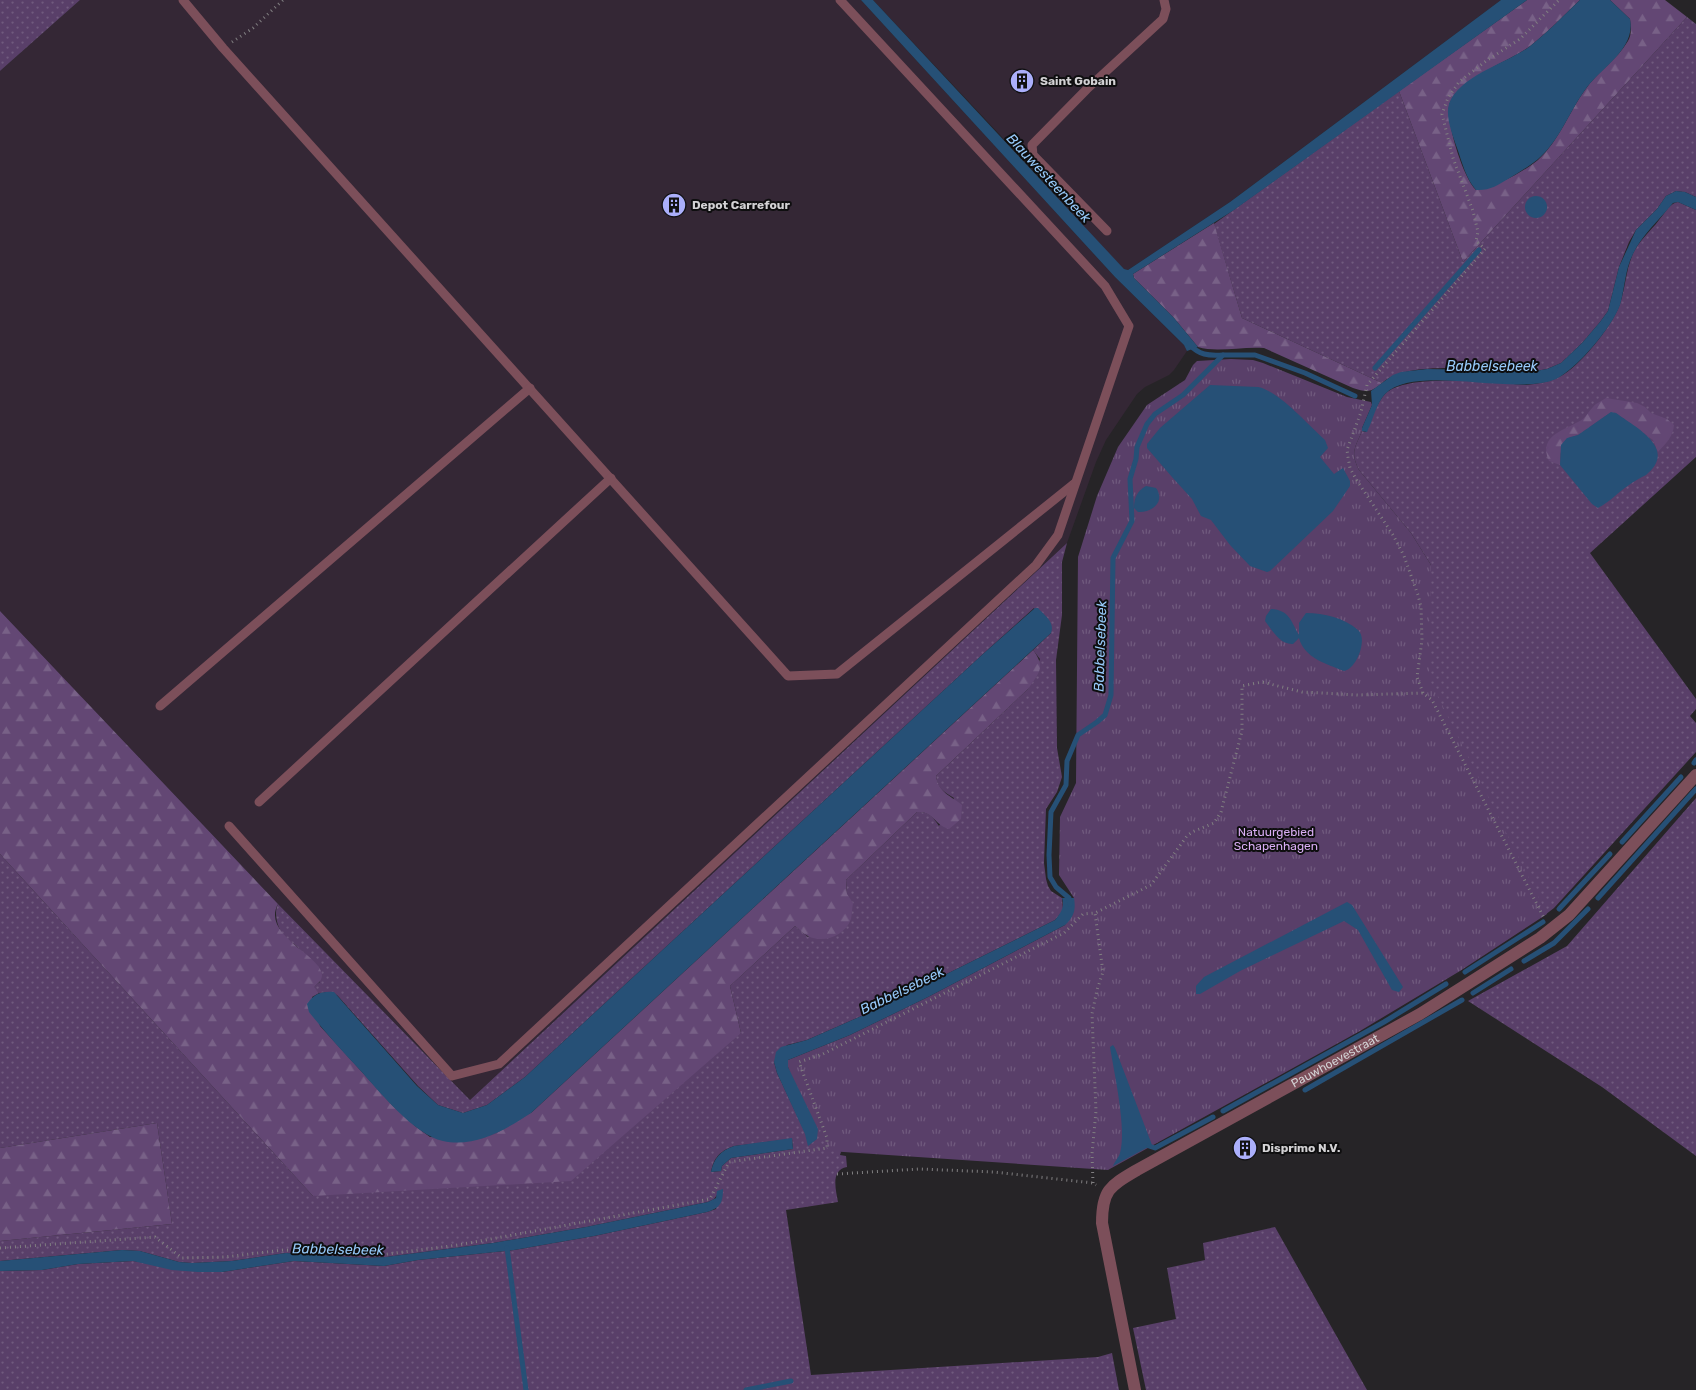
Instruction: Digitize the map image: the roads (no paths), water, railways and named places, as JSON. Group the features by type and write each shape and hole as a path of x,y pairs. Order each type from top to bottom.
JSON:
{"street":[{"name":"Pauwhoevestraat","path":"1135,1390 1102,1223 1103,1201 1107,1192 1137,1170 1420,1014 1551,930 1569,915 1696,775"}],"lane":[{"path":"183,0 223,48 788,676 837,674 1076,483"},
{"path":"229,826 452,1076 499,1064 1036,565 1058,535 1129,326 1105,286 840,0"},
{"path":"1107,231 1033,155 1032,145 1087,89 1163,19 1166,9 1164,0"},
{"path":"160,706 530,388"},
{"path":"259,802 611,478"}],"water":[{"path":"861,0 873,0 1124,269 1128,270 1230,202 1501,0 1527,0 1234,210 1133,274 1134,278 1174,318 1198,347 1187,351 1184,345 1115,277"},
{"path":"1580,0 1610,0 1630,19 1628,40 1615,58 1585,90 1558,136 1545,153 1501,183 1489,189 1476,190 1467,176 1449,120 1448,109 1454,94 1473,78 1529,47"},
{"path":"1676,191 1685,192 1696,197 1696,210 1678,202 1673,203 1646,234 1636,247 1630,260 1620,305 1616,314 1593,346 1564,374 1556,379 1538,384 1516,385 1442,380 1419,381 1400,385 1385,394 1377,407 1367,432 1362,431 1372,405 1371,391 1393,375 1401,372 1427,369 1536,371 1561,363 1582,343 1608,311 1619,267 1636,230 1657,209 1666,196"},
{"path":"1536,196 1544,199 1547,207 1544,215 1536,218 1528,215 1525,207 1528,199"},
{"path":"1210,385 1258,387 1275,395 1293,409 1325,440 1328,448 1320,457 1334,474 1343,468 1350,481 1350,486 1333,511 1267,572 1250,566 1230,545 1211,520 1201,516 1192,499 1147,448 1147,444 1160,428"},
{"path":"1611,412 1616,413 1643,432 1656,448 1658,456 1655,465 1646,475 1598,508 1592,504 1560,465 1561,445 1567,438 1578,435"},
{"path":"1146,486 1156,488 1159,493 1158,502 1156,506 1148,511 1138,512 1134,508 1135,498 1140,490"},
{"path":"1035,608 1038,608 1049,619 1052,626 1051,633 531,1113 511,1126 478,1140 467,1142 455,1143 432,1137 409,1121 387,1100 309,1012 307,1004 312,998 325,992 334,992 417,1086 438,1105 463,1113 487,1105 525,1077"},
{"path":"1271,609 1286,614 1299,635 1299,623 1306,613 1327,615 1346,622 1361,634 1360,653 1357,659 1349,669 1344,671 1324,663 1311,655 1306,651 1299,638 1293,644 1280,640 1265,621"},
{"path":"1062,898 1074,898 1075,902 1072,916 1065,925 928,997 850,1035 788,1060 788,1067 818,1129 817,1139 808,1146 805,1134 777,1073 774,1062 776,1052 781,1047 807,1040 866,1014 1055,920 1062,910"},
{"path":"1347,902 1352,905 1403,987 1399,992 1392,990 1358,930 1344,921 1240,971 1200,994 1196,994 1196,986 1204,977"},
{"path":"1113,1045 1152,1145 1113,1166 1120,1153 1122,1130 1110,1047"},
{"path":"792,1138 793,1149 731,1158 722,1166 721,1171 711,1172 718,1156 729,1148"},
{"path":"723,1189 720,1204 715,1209 707,1212 594,1236 514,1250 418,1260 384,1266 294,1261 222,1272 198,1272 172,1270 133,1261 78,1264 42,1270 0,1271 0,1261 122,1250 140,1251 179,1262 192,1263 232,1261 286,1253 365,1258 386,1257 493,1243 586,1227 708,1202 716,1198 717,1191"}],"waterway":[{"path":"1375,368 1479,250"},
{"name":"Blauwesteenbeek","path":"1189,344 1204,354 1223,355"},
{"name":"Babbelsebeek","path":"1070,904 1069,898 1056,887 1050,877 1051,812 1066,785 1067,761 1078,735 1105,715 1111,695 1113,558 1132,521 1130,479 1136,459 1137,447 1147,424 1155,414 1183,395 1223,355 1255,355 1305,373 1355,396"},
{"path":"1622,842 1681,777"},
{"path":"1598,898 1696,789"},
{"path":"1559,909 1610,854"},
{"path":"1524,961 1554,943 1588,909"},
{"path":"1465,972 1543,922"},
{"path":"1473,993 1511,969"},
{"path":"1223,1111 1384,1022 1446,984"},
{"path":"1305,1090 1462,1000"},
{"path":"1149,1146 1155,1148 1213,1117"},
{"path":"507,1248 526,1390"},
{"path":"746,1390 791,1381"}],"place":[{"name":"Saint Gobain","path":"1022,81"},
{"name":"Depot Carrefour","path":"674,205"},
{"name":"Disprimo N.V.","path":"1245,1148"}],"park label":[{"name":"Natuurgebied Schapenhagen","path":"1276,839"}]}
